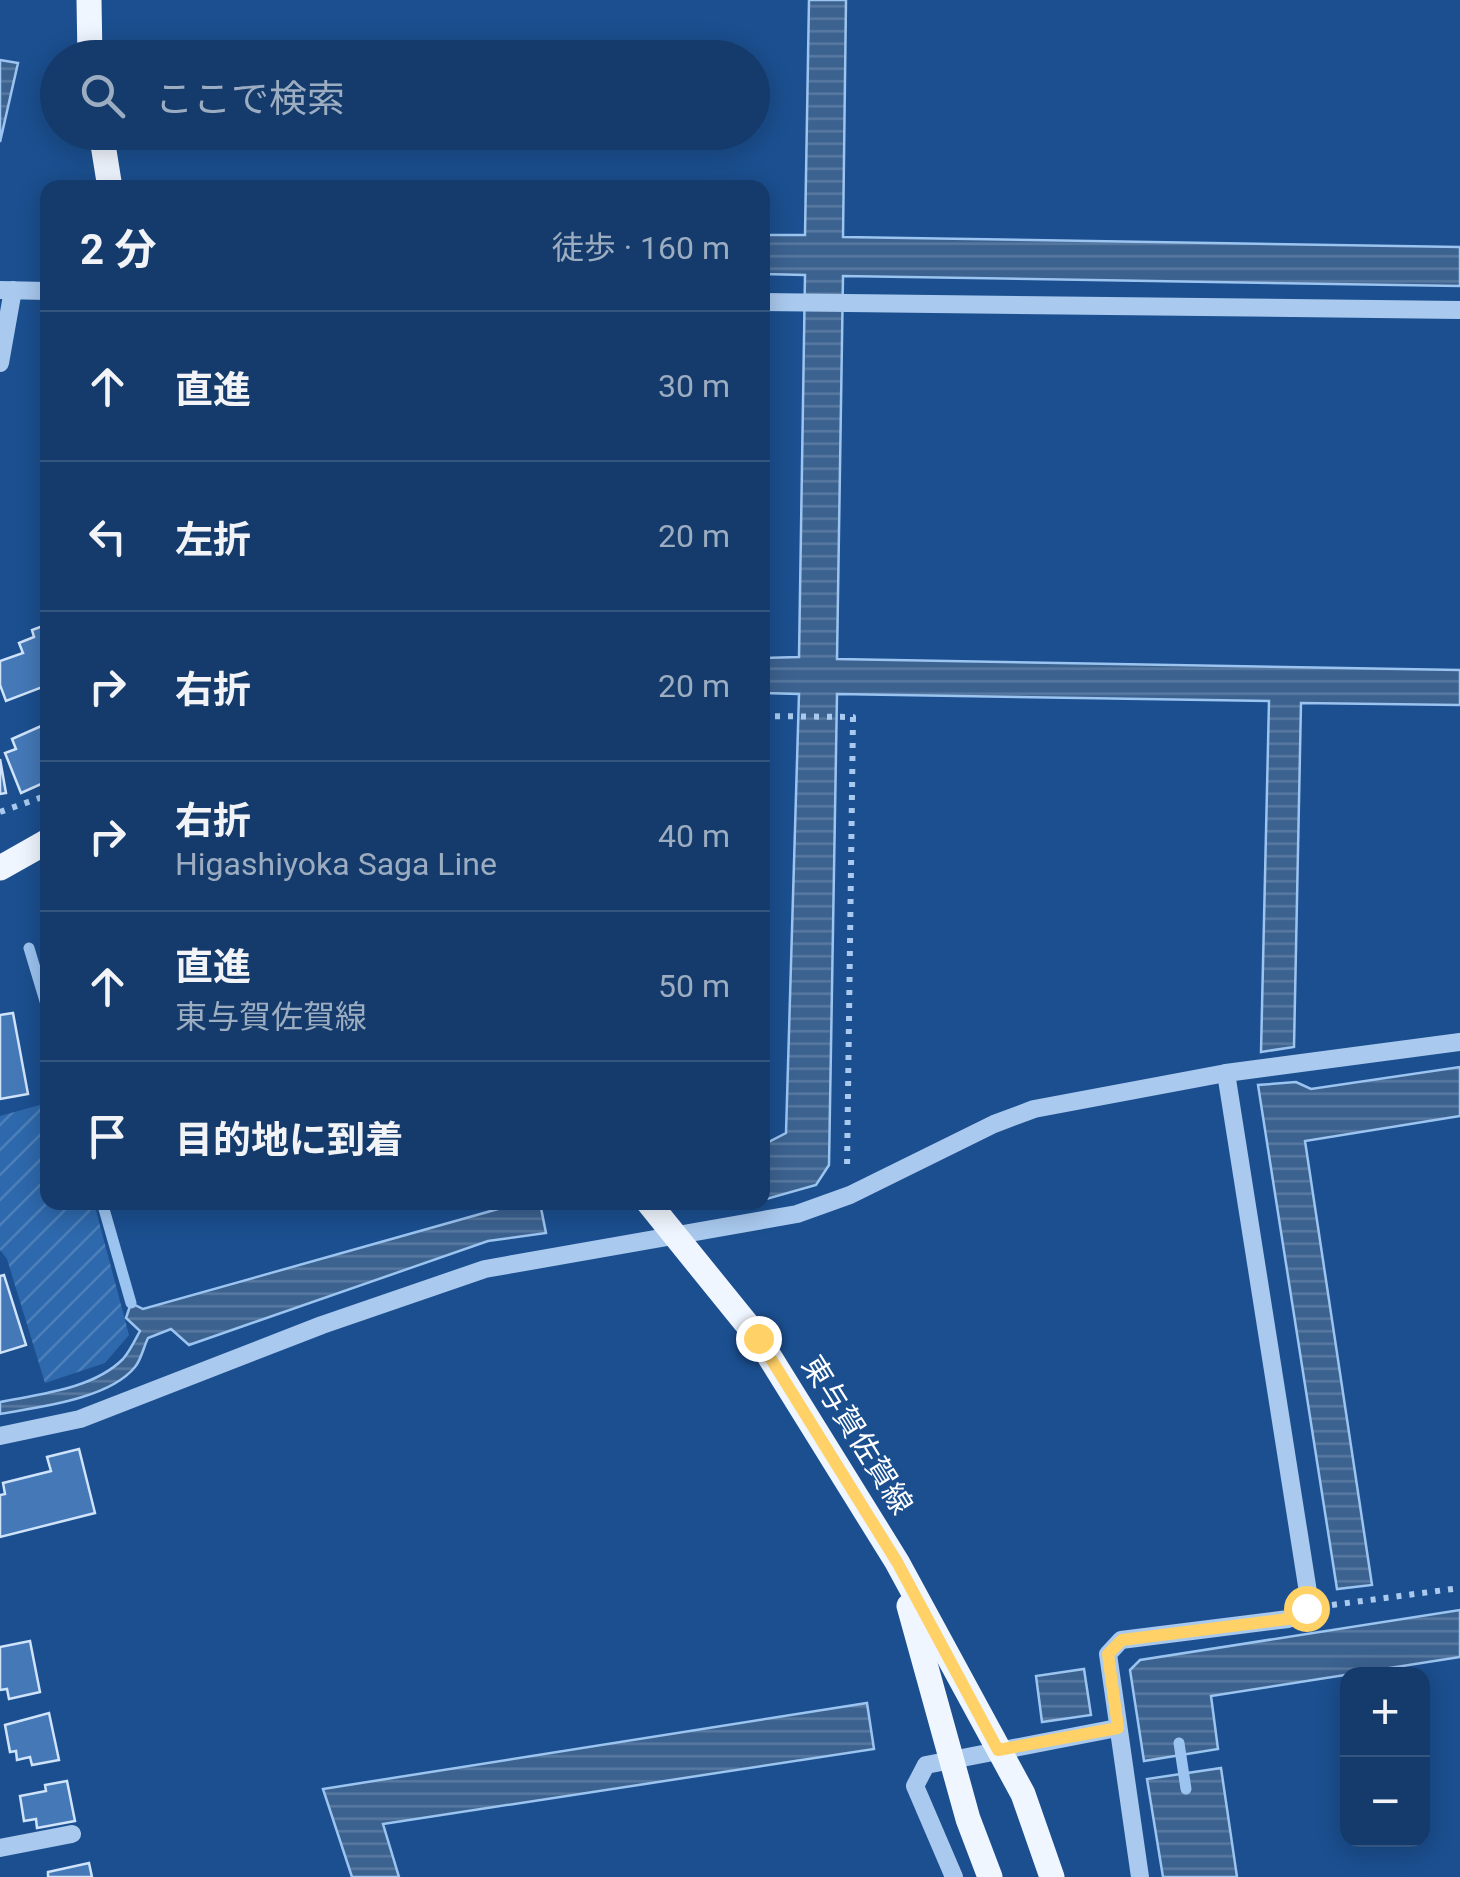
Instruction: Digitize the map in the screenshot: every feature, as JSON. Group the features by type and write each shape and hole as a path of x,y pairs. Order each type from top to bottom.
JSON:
{"main road":[{"path":"89,0 90,40"},
{"path":"104,150 109,180"},
{"path":"0,868 40,846"},
{"name":"東与賀佐賀線","path":"654,1210 758,1338 897,1562"},
{"path":"897,1562 1023,1794 1052,1877"},
{"path":"897,1562 968,1818 990,1877"}],"street":[{"path":"0,362 6,290 40,291"},
{"path":"770,302 1460,310"},
{"path":"0,1436 80,1419 322,1325 485,1269 797,1214 850,1195 994,1124 1034,1110 1226,1073 1460,1042"},
{"path":"1140,1877 1108,1654 1122,1640 1288,1619 1306,1608 1308,1592 1226,1073"},
{"path":"954,1877 915,1786 926,1765 1118,1728"},
{"path":"1,1843 72,1834"}],"path":[{"path":"770,716 854,717 846,1154 850,1195"},
{"path":"0,812 40,797"},
{"path":"1306,1608 1460,1588"}],"shaded area":[{"path":"809,0 846,0 843,237 1460,247 1460,286 843,276 837,659 1460,670 1460,705 1301,703 1294,1047 1261,1052 1269,701 837,694 829,1165 816,1185 770,1198 770,1141 786,1133 799,694 770,693 770,658 799,657 805,275 770,274 770,235 805,235"},
{"path":"0,60 18,63 0,142"},
{"path":"1460,1067 1460,1116 1305,1141 1372,1585 1337,1589 1258,1085 1296,1082 1311,1089"},
{"path":"40,1105 40,1210 96,1210 129,1335 105,1363 45,1383 7,1259 0,1250 0,1116"},
{"path":"495,1210 541,1210 546,1233 488,1241 189,1345 171,1329 148,1338 135,1367 108,1387 72,1400 0,1414 0,1402 81,1384 111,1369 123,1359 140,1331 126,1318 131,1303 143,1309"},
{"path":"1460,1610 1460,1657 1396,1667 1340,1667 1340,1676 1211,1696 1218,1749 1144,1761 1130,1670 1140,1660"},
{"path":"1084,1669 1091,1715 1042,1722 1036,1676"},
{"path":"867,1703 874,1749 383,1824 399,1877 352,1877 323,1789"},
{"path":"1221,1768 1237,1877 1163,1877 1147,1779"}],"building":[{"path":"40,627 40,688 6,701 0,685 0,661 23,653 19,643 34,637 32,630"},
{"path":"40,727 40,785 21,793 5,753 16,749 12,739"},
{"path":"0,759 6,793 0,794"},
{"path":"13,1013 28,1094 0,1099 0,1015"},
{"path":"4,1275 26,1345 0,1353 0,1276"},
{"path":"79,1449 95,1513 0,1537 3,1483 51,1471 47,1457"},
{"path":"30,1641 40,1692 9,1699 7,1689 0,1690 0,1647"},
{"path":"49,1713 59,1760 32,1765 30,1757 17,1760 16,1751 10,1752 5,1725"},
{"path":"67,1781 75,1821 37,1828 36,1819 24,1821 20,1796 46,1791 45,1785"},
{"path":"89,1863 92,1877 48,1877 48,1872"}],"waterway":[{"path":"29,948 40,984"},
{"path":"104,1210 131,1303"},
{"path":"1179,1743 1186,1789"}],"route":[{"path":"758,1338 897,1562 998,1750 1118,1728 1108,1654 1122,1640 1288,1619 1306,1608"}]}
